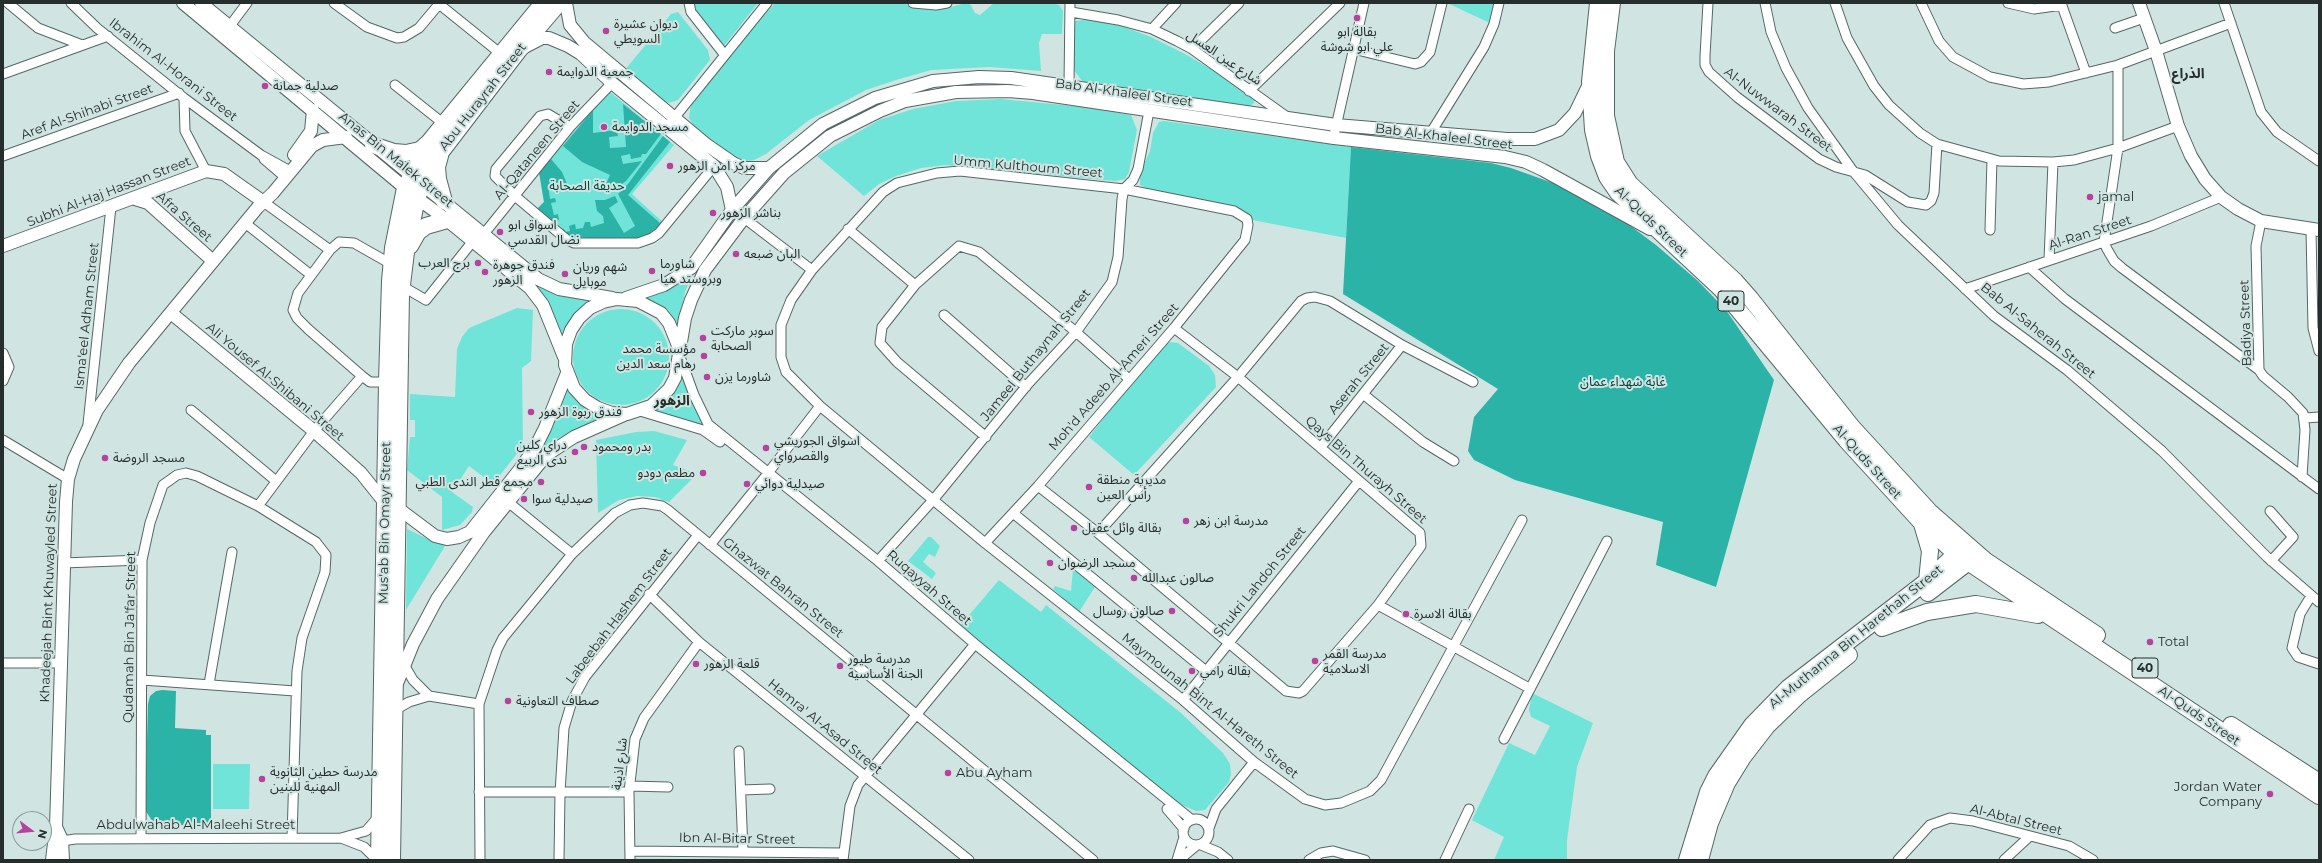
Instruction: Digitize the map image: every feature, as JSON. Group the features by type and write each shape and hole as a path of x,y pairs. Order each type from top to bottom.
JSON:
{"highway":[{"name":"Abu Hurayrah Street","path":"414,186 435,147 444,124 543,3"},
{"name":"Abu Hurayrah Street","path":"435,147 559,3"},
{"name":"Al-Quds Street","path":"1598,3 1590,82 1593,130 1598,156 1607,177 1618,193 1706,273 1737,307 1846,440 1920,521 1965,553 2049,618 2157,687 2319,796"},
{"name":"Al-Quds Street","path":"1612,3 1606,51 1606,116 1616,162 1630,184 1735,281 1852,427 1930,512 1965,553 2319,782"},
{"path":"373,145 394,152 406,153 435,147 438,179 444,201"},
{"name":"Mus'ab Bin Omayr Street","path":"378,860 402,286 414,186"},
{"name":"Mus'ab Bin Omayr Street","path":"392,860 396,710 395,687 400,657 392,506 386,473 387,382 391,264 414,186"},
{"path":"406,252 418,232 426,226 447,220"},
{"path":"1920,521 1930,551 1927,581"},
{"name":"Al-Muthanna Bin Harethah Street","path":"1687,860 1708,792 1716,776 1752,725 1788,688 1965,553"},
{"name":"Al-Muthanna Bin Harethah Street","path":"1700,860 1710,823 1728,783 1767,726 1799,695 1882,628 1965,553"},
{"path":"1882,628 1927,612 1976,604 2049,618"}],"main road":[{"name":"Anas Bin Malek Street","path":"183,3 346,137 414,186 444,201 478,238 538,297 565,358"},
{"name":"Anas Bin Malek Street","path":"201,3 373,145 447,220 478,238 549,286 560,290 621,298"},
{"path":"566,3 570,25 584,42 671,121 714,166 727,187 732,210"},
{"path":"2139,3 2156,51 2178,126 2205,179 2221,196 2238,209 2261,221 2315,230"},
{"path":"519,50 542,38 557,40 581,54 612,83 733,163 744,168 769,168"},
{"name":"Bab Al-Khaleel Street","path":"621,298 664,285 686,271 732,210 769,168 824,124 848,110 874,98 933,81 979,76 1069,85 1336,125 1507,140 1535,139 1559,130 1570,119 1590,82"},
{"name":"Bab Al-Khaleel Street","path":"679,351 689,306 698,283 744,218 784,173 830,136 880,110 905,101 956,92 1008,91 1334,138 1487,154 1526,162 1666,237"},
{"name":"Khadeejah Bint Khuwayled Street","path":"63,860 57,842 56,827 63,563 68,479 88,427 129,363 245,223 285,172 311,131 313,110"},
{"name":"Khadeejah Bint Khuwayled Street","path":"285,172 317,142 346,137"},
{"name":"Subhi Al-Haj Hassan Street","path":"3,246 135,199 206,171 224,174 261,203"},
{"name":"Afra Street","path":"135,199 148,203 213,261"},
{"path":"621,298 650,306 661,314 670,323 679,351 677,372 669,389 651,406 640,411 627,414 612,413 598,408 585,400 574,388 567,373 565,358 566,344 571,330 579,318 596,305 621,298"},
{"name":"Ali Yousef Al-Shibani Street","path":"171,313 314,431 361,473 392,506 435,536 447,539 459,537 470,532 520,469 536,446 545,428 567,373"},
{"name":"Mus'ab Bin Omayr Street","path":"400,657 436,600 508,502 539,464 560,445 627,414"},
{"path":"361,473 377,475 386,473"},
{"name":"Khadeejah Bint Khuwayled Street","path":"52,860 57,842"}],"street":[{"path":"8,3 38,28 82,45"},
{"name":"Ibrahim Al-Horani Street","path":"71,3 108,36 181,95 285,172"},
{"path":"229,27 247,3"},
{"path":"334,3 367,27 397,38 408,35 419,28 440,3 501,54"},
{"path":"689,3 691,12 724,54"},
{"path":"671,121 767,3"},
{"path":"913,3 928,5 946,3"},
{"path":"1152,30 1176,3"},
{"path":"1192,49 1238,3"},
{"path":"1249,91 1340,3"},
{"path":"1334,138 1364,3"},
{"path":"1353,49 1415,64 1421,62 1430,52 1442,3"},
{"path":"1430,134 1484,47 1494,24 1499,3"},
{"name":"Al-Nuwwarah Street","path":"1708,3 1704,56 1705,65 1709,72 1737,97 1819,159 1836,167 1872,178 1908,202 1926,205 1931,201 1934,193 1937,144"},
{"name":"Bab Al-Saherah Street","path":"1764,3 1771,32 1786,68 1808,108 1853,171 1898,225 1994,316 2061,365 2123,416 2175,463 2271,561 2319,602"},
{"path":"1835,3 1847,38 1874,86 1889,105 1924,136 1937,144 1992,159 2018,162 2053,162 2074,160 2118,148 2178,126"},
{"path":"2008,3 2034,9 2062,4 2086,73"},
{"path":"1924,4 1938,41 1946,51 1960,62 1990,78 2032,84 2049,82 2118,65 2231,23"},
{"path":"2225,4 2261,112 2278,132 2319,161"},
{"path":"1069,85 1070,8"},
{"name":"شارع عين العسل","path":"1070,8 1152,30 1192,49 1288,118"},
{"path":"2115,28 2144,18"},
{"path":"3,74 108,36"},
{"path":"2118,65 2118,148 2104,242 2110,255 2122,268 2260,370"},
{"name":"Al-Qataneen Street","path":"402,286 426,300 515,196 570,127 612,83"},
{"path":"395,85 444,124"},
{"path":"181,95 185,131 206,171"},
{"name":"Aref Al-Shihabi Street","path":"3,156 181,95"},
{"path":"1124,189 1133,180 1138,169 1149,111"},
{"path":"570,127 548,114 540,116 496,169 495,178 566,239 574,243 645,242 659,233 714,166"},
{"path":"1990,230 1992,159"},
{"path":"2049,260 2053,162"},
{"name":"Umm Kulthoum Street","path":"934,499 820,406 786,372 781,357 779,341 784,313 812,270 883,192 897,183 937,173 960,171 1124,189 1234,211 1247,219"},
{"name":"Jameel Buthaynah Street","path":"878,561 934,499 1026,387 1076,332 1115,274 1124,189"},
{"name":"Al-Ran Street","path":"1966,289 2151,226 2221,196"},
{"path":"261,203 330,250"},
{"name":"Isma'eel Adham Street","path":"88,427 111,207"},
{"path":"744,218 812,270"},
{"name":"Moh'd Adeeb Al-Ameri Street","path":"985,543 1038,486 1129,378 1174,328 1244,240 1248,232 1247,219"},
{"name":"Badiya Street","path":"2261,221 2256,246 2260,370 2263,376 2297,405 2305,418"},
{"path":"245,223 310,275"},
{"path":"848,229 915,285"},
{"path":"2315,230 2313,328 2319,351"},
{"path":"387,382 370,382 362,376 297,318 293,310 294,300 310,275 330,250 339,242 354,242 391,264"},
{"path":"986,437 897,362 880,343 882,327 915,285 959,246 971,248 978,252 1076,332 1129,378"},
{"path":"2030,267 2061,296 2188,389 2319,489"},
{"path":"1098,533 1238,377 1301,301 1307,298 1315,297 1330,301 1402,345 1473,382"},
{"path":"944,315 1026,387"},
{"name":"Qays Bin Thurayh Street","path":"1038,486 1098,533 1286,691 1298,693 1304,691 1378,605 1421,546 1420,533 1238,377 1174,328"},
{"name":"Aserah Street","path":"1321,447 1402,345"},
{"name":"Ruqayyah Street","path":"679,351 694,395 708,424 766,475 1128,774 1175,815 1184,833"},
{"path":"3,353 9,367 3,381"},
{"path":"258,506 314,431 362,376"},
{"path":"1363,394 1428,445 1454,461"},
{"path":"710,545 820,406"},
{"path":"190,410 276,481"},
{"name":"Ruqayyah Street","path":"640,411 703,430 766,475 878,561 973,646 1196,819 1209,832"},
{"path":"2302,477 2305,418 2319,417"},
{"path":"3,440 68,479"},
{"name":"Qudamah Bin Ja'far Street","path":"141,838 142,560 150,523 163,485 176,474 186,473 197,476 258,506 316,542 326,555 325,572 302,638 295,692 292,838"},
{"name":"Shukri Lahdoh Street","path":"1182,700 1228,641 1359,481"},
{"name":"Maymounah Bint Al-Hareth Street","path":"934,499 985,543 1182,700 1254,762 1297,794 1316,803 1334,805 1370,791 1386,774 1455,648 1522,520"},
{"path":"508,502 572,554"},
{"name":"Ghazwat Bahran Street","path":"480,860 479,704 489,671 503,638 572,554 615,513 636,504 662,506 918,714 1093,860"},
{"path":"2270,511 2293,537 2271,561"},
{"path":"1013,513 1206,671"},
{"name":"Labeebah Hashem Street","path":"559,860 560,793 564,728 572,701 586,677 649,594 698,535"},
{"path":"1504,739 1529,688 1608,542"},
{"path":"209,684 232,552"},
{"path":"63,563 142,560"},
{"name":"Hamra' Al-Asad Street","path":"649,594 699,642 864,777 969,860"},
{"path":"2311,596 2300,614 2292,648 2298,657 2319,664"},
{"path":"1378,605 1529,688"},
{"name":"شارع اذينة","path":"630,855 630,789 633,747 638,730 644,718 699,642"},
{"path":"843,856 852,796 864,777 918,714 973,646"},
{"path":"400,657 413,680 428,696"},
{"path":"3,663 60,663"},
{"path":"142,680 209,684 295,692"},
{"path":"396,710 409,702 428,696 479,704"},
{"path":"739,751 743,851"},
{"path":"1178,860 1199,845 1209,832 1216,809 1254,762"},
{"path":"479,792 560,793 668,787"},
{"path":"740,790 770,789"},
{"path":"1178,860 1184,833 1196,819 1216,809"},
{"path":"1444,860 1469,809"},
{"name":"Abdulwahab Al-Maleehi Street","path":"57,842 141,838 341,838 366,831 380,815"},
{"name":"Al-Abtal Street","path":"1898,860 1930,825 1950,818 1973,821 2069,846 2093,860"},
{"path":"1209,832 1218,852"},
{"path":"1184,833 1189,843 1218,852 1228,860"},
{"path":"2004,860 2030,836"},
{"name":"Abdulwahab Al-Maleehi Street","path":"341,838 364,847 378,860"},
{"name":"Ibn Al-Bitar Street","path":"630,855 743,851 843,856"},
{"path":"1309,860 1321,852 1333,851 1365,860"}],"green space":[{"path":"692,3 758,3 724,46 701,18"},
{"path":"775,3 902,3 921,9 947,8 966,3 971,5 975,13 980,15 994,3 1052,3 1059,5 1063,11 1062,34 1042,34 1039,43 1041,71 990,67 931,70 896,80 866,90 809,120 766,154 754,160 740,162 721,150 695,128 689,118 691,104 730,54"},
{"path":"1447,3 1494,3 1490,23"},
{"path":"678,12 708,50 710,60 678,100 669,103 661,100 624,71 671,14"},
{"path":"1091,19 1119,25 1151,37 1187,55 1257,96 1253,104 1248,107 1083,82 1070,65 1075,21"},
{"name":"حديقة الصحابة","path":"609,91 674,145 632,194 666,225 638,245 570,239 536,210 544,202 539,172"},
{"path":"1001,99 1085,107 1131,115 1137,130 1129,172 1125,179 1115,181 946,165 921,168 896,176 879,184 864,196 817,156 879,120 913,109 956,101"},
{"path":"623,104 661,134 646,154 642,154 641,157 631,159 630,154 621,156 623,164 642,161 626,181 610,193 604,188 610,175 582,162 563,146 593,110 593,133 617,130 618,136 609,137 610,148 626,147"},
{"path":"1164,121 1351,147 1346,238 1247,219 1162,196 1140,185 1140,173 1150,151 1153,133 1159,122"},
{"path":"663,136 670,142 628,195 661,224 644,238 630,240 568,237 536,210 544,202 539,172 551,159 562,172 567,184 562,185 561,182 548,185 550,199 555,198 556,202 551,203 554,215 558,214 559,220 554,222 554,224 558,224 558,227 560,227 561,230 564,229 565,232 570,231 569,226 575,224 576,229 583,228 585,222 590,222 591,227 604,223 603,216 597,211 595,200 605,200 615,196 618,202 609,208 624,233 635,226 618,194 628,184"},
{"name":"غابة شهداء عمان","path":"1351,147 1491,163 1511,168 1556,184 1624,221 1656,245 1698,281 1726,310 1774,380 1716,587 1656,565 1663,522 1515,480 1474,460 1468,451 1474,417 1498,389 1343,294"},
{"path":"694,271 685,292 678,330 639,297"},
{"path":"526,279 549,290 597,299 562,344"},
{"path":"517,308 533,310 531,361 522,368 523,446 493,484 469,466 452,492 473,507 472,512 460,525 442,530 442,497 407,470 410,437 415,437 415,420 410,420 410,394 455,397 457,349 462,337 469,328"},
{"path":"621,309 639,313 648,317 655,323 661,330 665,339 669,357 665,375 661,384 655,391 648,397 639,401 621,405 603,401 594,397 587,391 581,384 577,375 573,357 577,339 581,330 587,323 594,317 603,313"},
{"path":"1170,342 1178,343 1209,366 1215,375 1216,387 1134,475 1089,437 1142,369 1164,345"},
{"path":"685,377 703,425 652,411 665,402"},
{"path":"564,383 613,416 557,439 533,460"},
{"path":"654,431 687,440 673,465 697,474 669,502 655,497 637,496 619,500 598,513 596,440 636,432"},
{"path":"407,529 430,540 443,543 445,546 406,610"},
{"path":"928,537 931,537 940,546 935,557 929,554 923,562 936,573 932,579 908,561"},
{"path":"1073,569 1095,587 1079,612 1053,589 1055,586 1071,591"},
{"path":"999,580 1041,612 1046,605 1181,713 1223,753 1230,764 1231,774 1229,782 1205,810 1196,811 1170,800 959,627"},
{"path":"156,691 176,691 175,728 206,730 206,735 211,735 211,825 159,825 153,822 145,810 148,704 150,696"},
{"path":"1532,693 1593,723 1577,767 1567,840 1567,860 1494,860 1504,837 1472,820 1509,743 1535,755 1550,726 1531,717 1529,710"},
{"path":"213,764 250,764 249,809 213,809"}],"place":[{"name":"بقالة ابو علي ابو شوشة","path":"1357,18"},
{"name":"ديوان عشيرة السويطي","path":"606,31"},
{"name":"جمعية الدوايمة","path":"549,72"},
{"name":"صدلية جمانة","path":"265,86"},
{"name":"مسجد الدوايمة","path":"604,127"},
{"name":"مركز امن الزهور","path":"670,166"},
{"name":"jamal","path":"2090,197"},
{"name":"بناشر الزهور","path":"713,213"},
{"name":"اسواق ابو نضال القدسي","path":"500,232"},
{"name":"البان ضبعه","path":"736,254"},
{"name":"برج العرب","path":"478,263"},
{"name":"شاورما وبروستد هيا","path":"652,271"},
{"name":"فندق جوهرة الزهور","path":"485,272"},
{"name":"شهم وريان موبايل","path":"565,274"},
{"name":"سوبر ماركت الصحابة","path":"703,338"},
{"name":"مؤسسة محمد رهام سعد الدين","path":"704,356"},
{"name":"شاورما يزن","path":"707,377"},
{"name":"فندق ربوة الزهور","path":"531,412"},
{"name":"بدر ومحمود","path":"584,447"},
{"name":"اسواق الجوريشي والقصرواي","path":"766,448"},
{"name":"دراي كلين ندى الربيع","path":"575,452"},
{"name":"مسجد الروضة","path":"105,458"},
{"name":"مطعم دودو","path":"703,473"},
{"name":"مجمع قطر الندى الطبي","path":"541,482"},
{"name":"صيدلية دوائي","path":"747,484"},
{"name":"مديرية منطقة رأس العين","path":"1089,487"},
{"name":"صيدلية سوا","path":"524,499"},
{"name":"مدرسة ابن زهر","path":"1186,521"},
{"name":"بقالة وائل عقيل","path":"1074,528"},
{"name":"مسجد الرضوان","path":"1050,563"},
{"name":"صالون عبدالله","path":"1134,578"},
{"name":"صالون روسال","path":"1172,611"},
{"name":"بقالة الاسرة","path":"1406,614"},
{"name":"Total","path":"2150,642"},
{"name":"مدرسة القمر الاسلامية","path":"1315,661"},
{"name":"قلعة الزهور","path":"696,664"},
{"name":"مدرسة طيور الجنة الأساسية","path":"840,666"},
{"name":"بقالة رامي","path":"1192,671"},
{"name":"صطاف التعاونية","path":"508,701"},
{"name":"Abu Ayham","path":"948,773"},
{"name":"مدرسة حطين الثانوية المهنية للبنين","path":"262,779"},
{"name":"Jordan Water Company","path":"2270,794"}],"district":[{"name":"الذراع","path":"2188,74"},
{"name":"الزهور","path":"672,401"}]}
